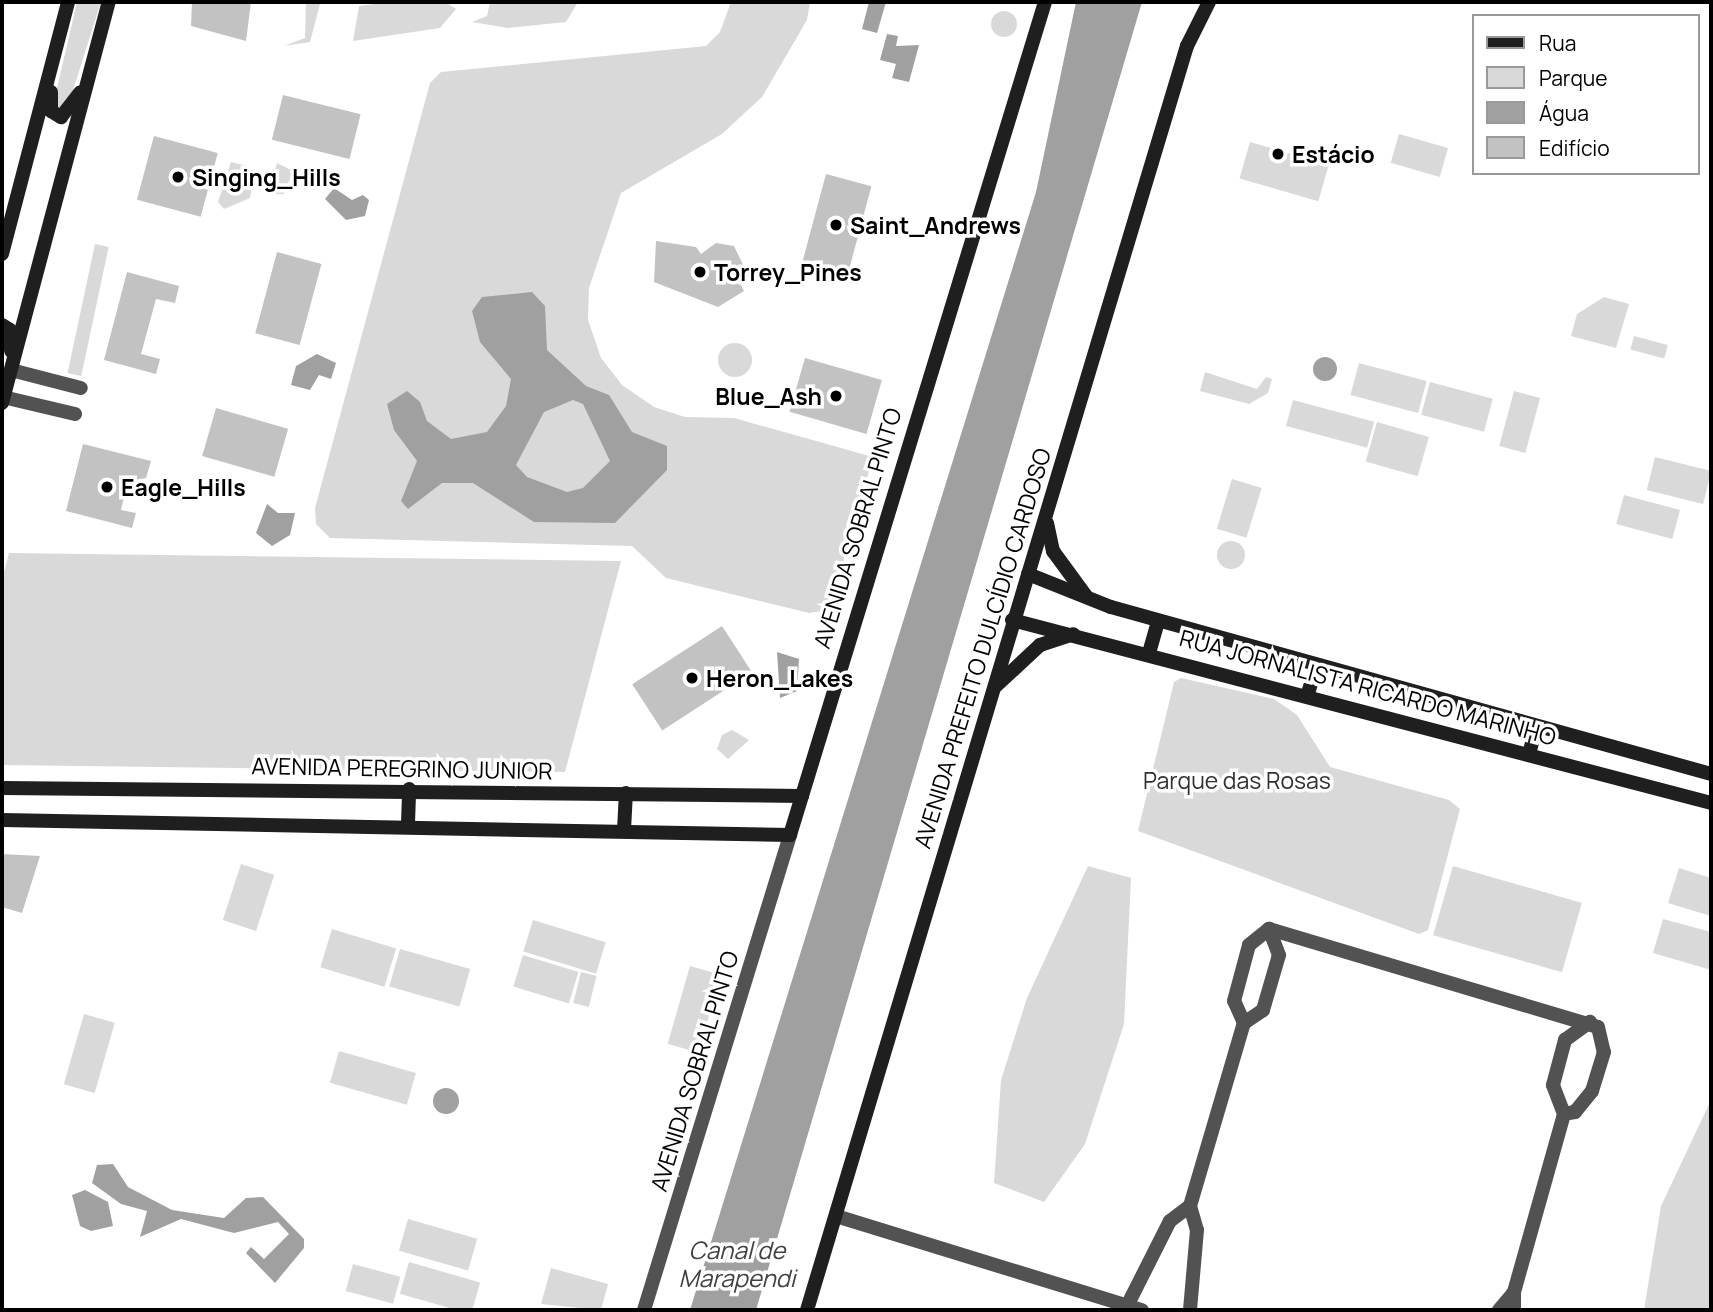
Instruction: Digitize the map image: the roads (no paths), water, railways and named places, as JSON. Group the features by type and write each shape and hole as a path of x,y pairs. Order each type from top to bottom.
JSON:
{"street":[{"path":"2,254 68,2"},
{"path":"75,414 2,400 109,2"},
{"name":"AVENIDA SOBRAL PINTO","path":"644,1310 1045,2"},
{"name":"AVENIDA PREFEITO DULCÍDIO CARDOSO","path":"807,1310 990,692 1187,46 1209,2"},
{"path":"62,25 49,104 56,116 72,111 96,57"},
{"path":"2,325 12,335 11,369"},
{"path":"11,369 81,388"},
{"path":"1046,515 1053,551 1089,599"},
{"name":"RUA JORNALISTA RICARDO MARINHO","path":"1028,574 1089,599 1158,621 1711,774"},
{"name":"RUA JORNALISTA RICARDO MARINHO","path":"1012,620 1077,632 1711,803"},
{"path":"1149,653 1158,621"},
{"path":"990,692 1040,645 1077,632"},
{"path":"1308,693 1317,666"},
{"path":"1529,754 1535,727"},
{"name":"AVENIDA PEREGRINO JUNIOR","path":"2,788 409,789 802,796"},
{"path":"408,824 409,789"},
{"path":"624,830 626,793"},
{"path":"2,820 408,824 790,835"},
{"path":"1126,1306 1170,1221 1189,1206 1244,1023 1263,1010 1279,955 1269,929"},
{"path":"1269,929 1598,1027 1604,1052 1592,1091 1575,1112 1564,1114"},
{"path":"1244,1023 1234,1001 1249,945 1269,929"},
{"path":"1514,1310 1514,1292 1564,1114 1553,1085 1565,1040 1590,1023"},
{"path":"1189,1206 1197,1230 1190,1310"},
{"path":"836,1216 1142,1310"},
{"path":"1499,1310 1514,1292"}],"water":[{"path":"869,2 886,2 877,33 862,29"},
{"name":"Canal de Marapendi","path":"1076,2 1142,2 756,1310 690,1310 1036,192"},
{"path":"887,34 898,36 896,46 919,45 909,82 892,78 896,64 880,60"},
{"path":"334,188 352,200 363,195 369,200 365,216 346,220 325,199"},
{"path":"532,292 545,306 547,350 586,386 609,395 632,432 667,446 667,470 615,523 534,522 473,483 442,483 408,509 401,501 417,461 394,430 387,404 407,391 420,402 427,421 451,439 487,432 506,406 511,379 480,342 472,311 482,297","holes":["573,400 583,404 610,461 583,488 567,492 527,477 516,465 544,412"]},
{"path":"317,354 336,363 331,379 319,375 310,390 291,385 296,366"},
{"path":"1325,357 1334,360 1337,369 1334,378 1325,381 1316,378 1313,369 1316,360"},
{"path":"267,504 278,513 295,513 290,535 272,546 256,533"},
{"path":"777,652 799,659 797,691 780,698"},
{"path":"446,1088 455,1092 459,1101 455,1110 446,1114 437,1110 433,1101 437,1092"},
{"path":"113,1164 128,1187 172,1210 224,1218 246,1198 263,1197 304,1239 304,1248 275,1283 246,1253 251,1247 264,1259 289,1234 278,1222 234,1233 181,1219 140,1237 147,1211 121,1204 92,1183 97,1165"},
{"path":"85,1190 108,1202 113,1226 91,1231 80,1226 72,1195"}],"place":[{"name":"Estácio","path":"1278,154"},
{"name":"Singing_Hills","path":"178,177"},
{"name":"Saint_Andrews","path":"836,225"},
{"name":"Torrey_Pines","path":"700,272"},
{"name":"Blue_Ash","path":"836,396"},
{"name":"Eagle_Hills","path":"107,487"},
{"name":"Heron_Lakes","path":"692,678"}],"park label":[{"name":"Parque das Rosas","path":"1237,780"}]}
